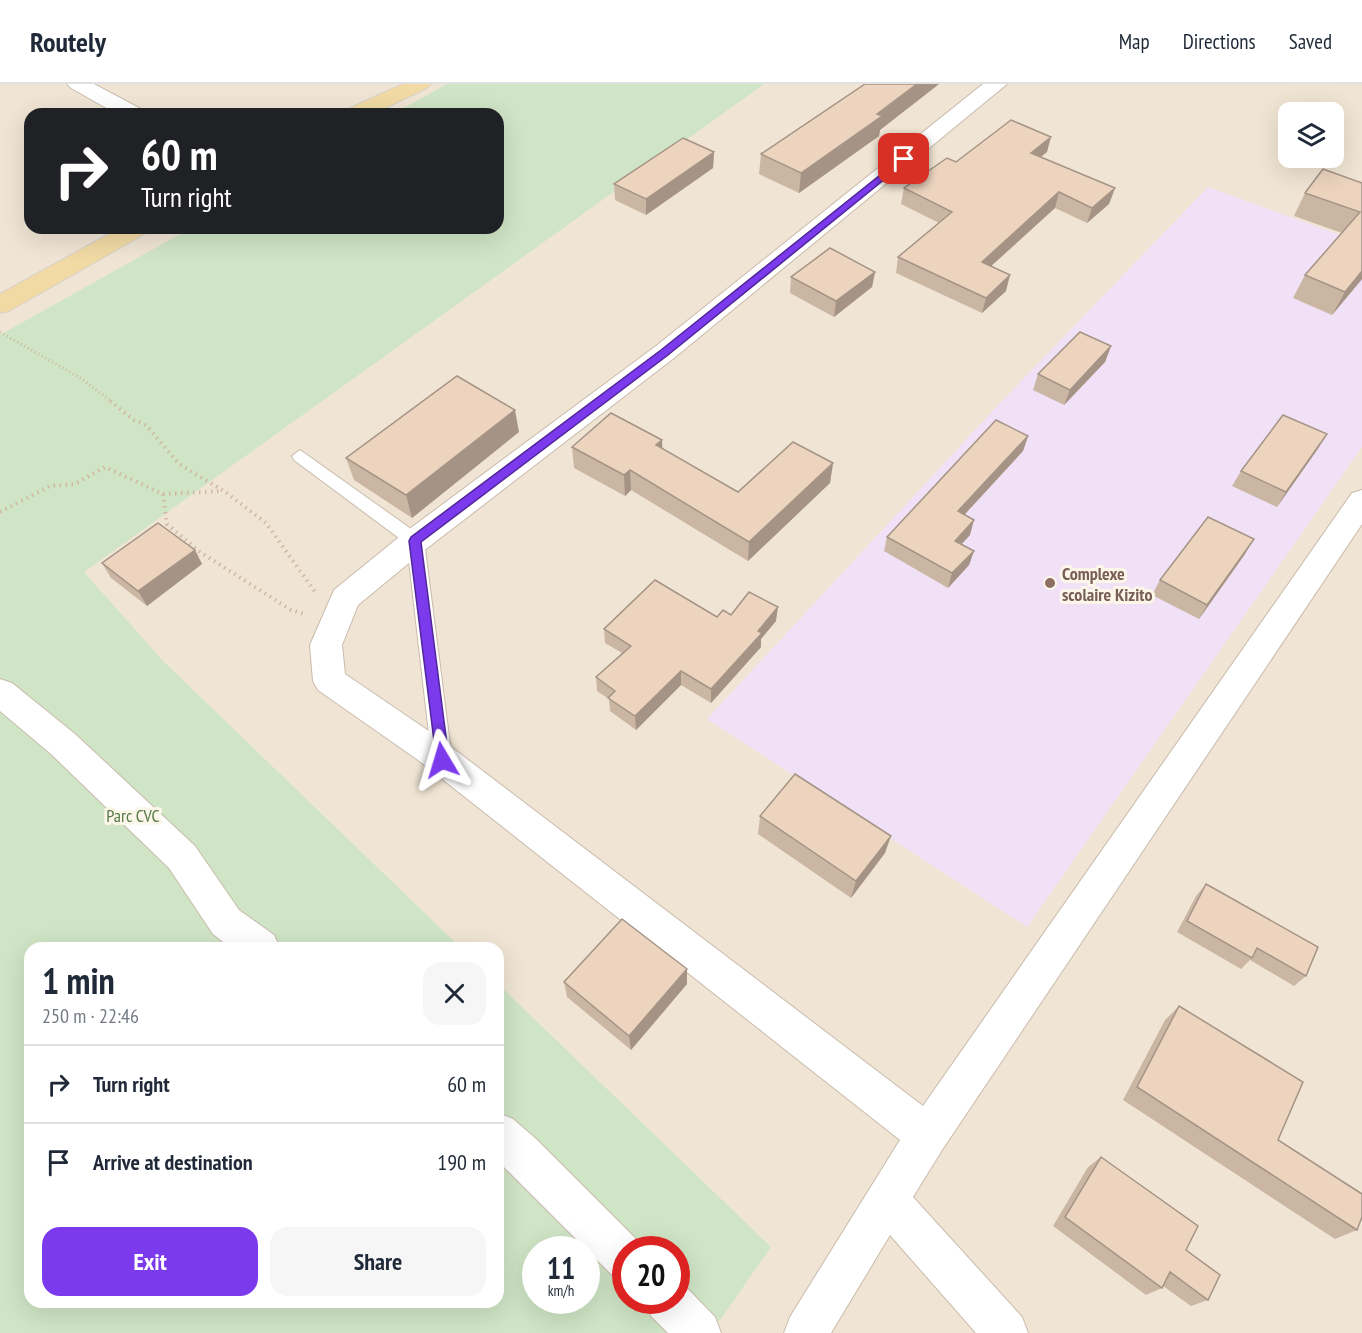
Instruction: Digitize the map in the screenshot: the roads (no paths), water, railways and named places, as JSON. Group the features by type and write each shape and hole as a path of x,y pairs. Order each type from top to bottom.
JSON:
{"main road":[{"path":"369,108 420,84"},
{"path":"0,305 127,234"}],"street":[{"path":"78,84 122,108"},
{"path":"927,1135 442,760 329,681 326,645 345,598 415,541 665,352 996,84"},
{"path":"806,1333 927,1135 1362,501"},
{"path":"0,692 63,744 182,857 226,922 253,942"},
{"path":"504,1139 612,1245"},
{"path":"887,1200 1006,1333"},
{"path":"681,1314 699,1333"}],"lane":[{"path":"300,456 415,541 442,760"}],"place":[{"name":"Complexe scolaire Kizito","path":"1050,583"}],"park label":[{"name":"Parc CVC","path":"133,815"}]}
